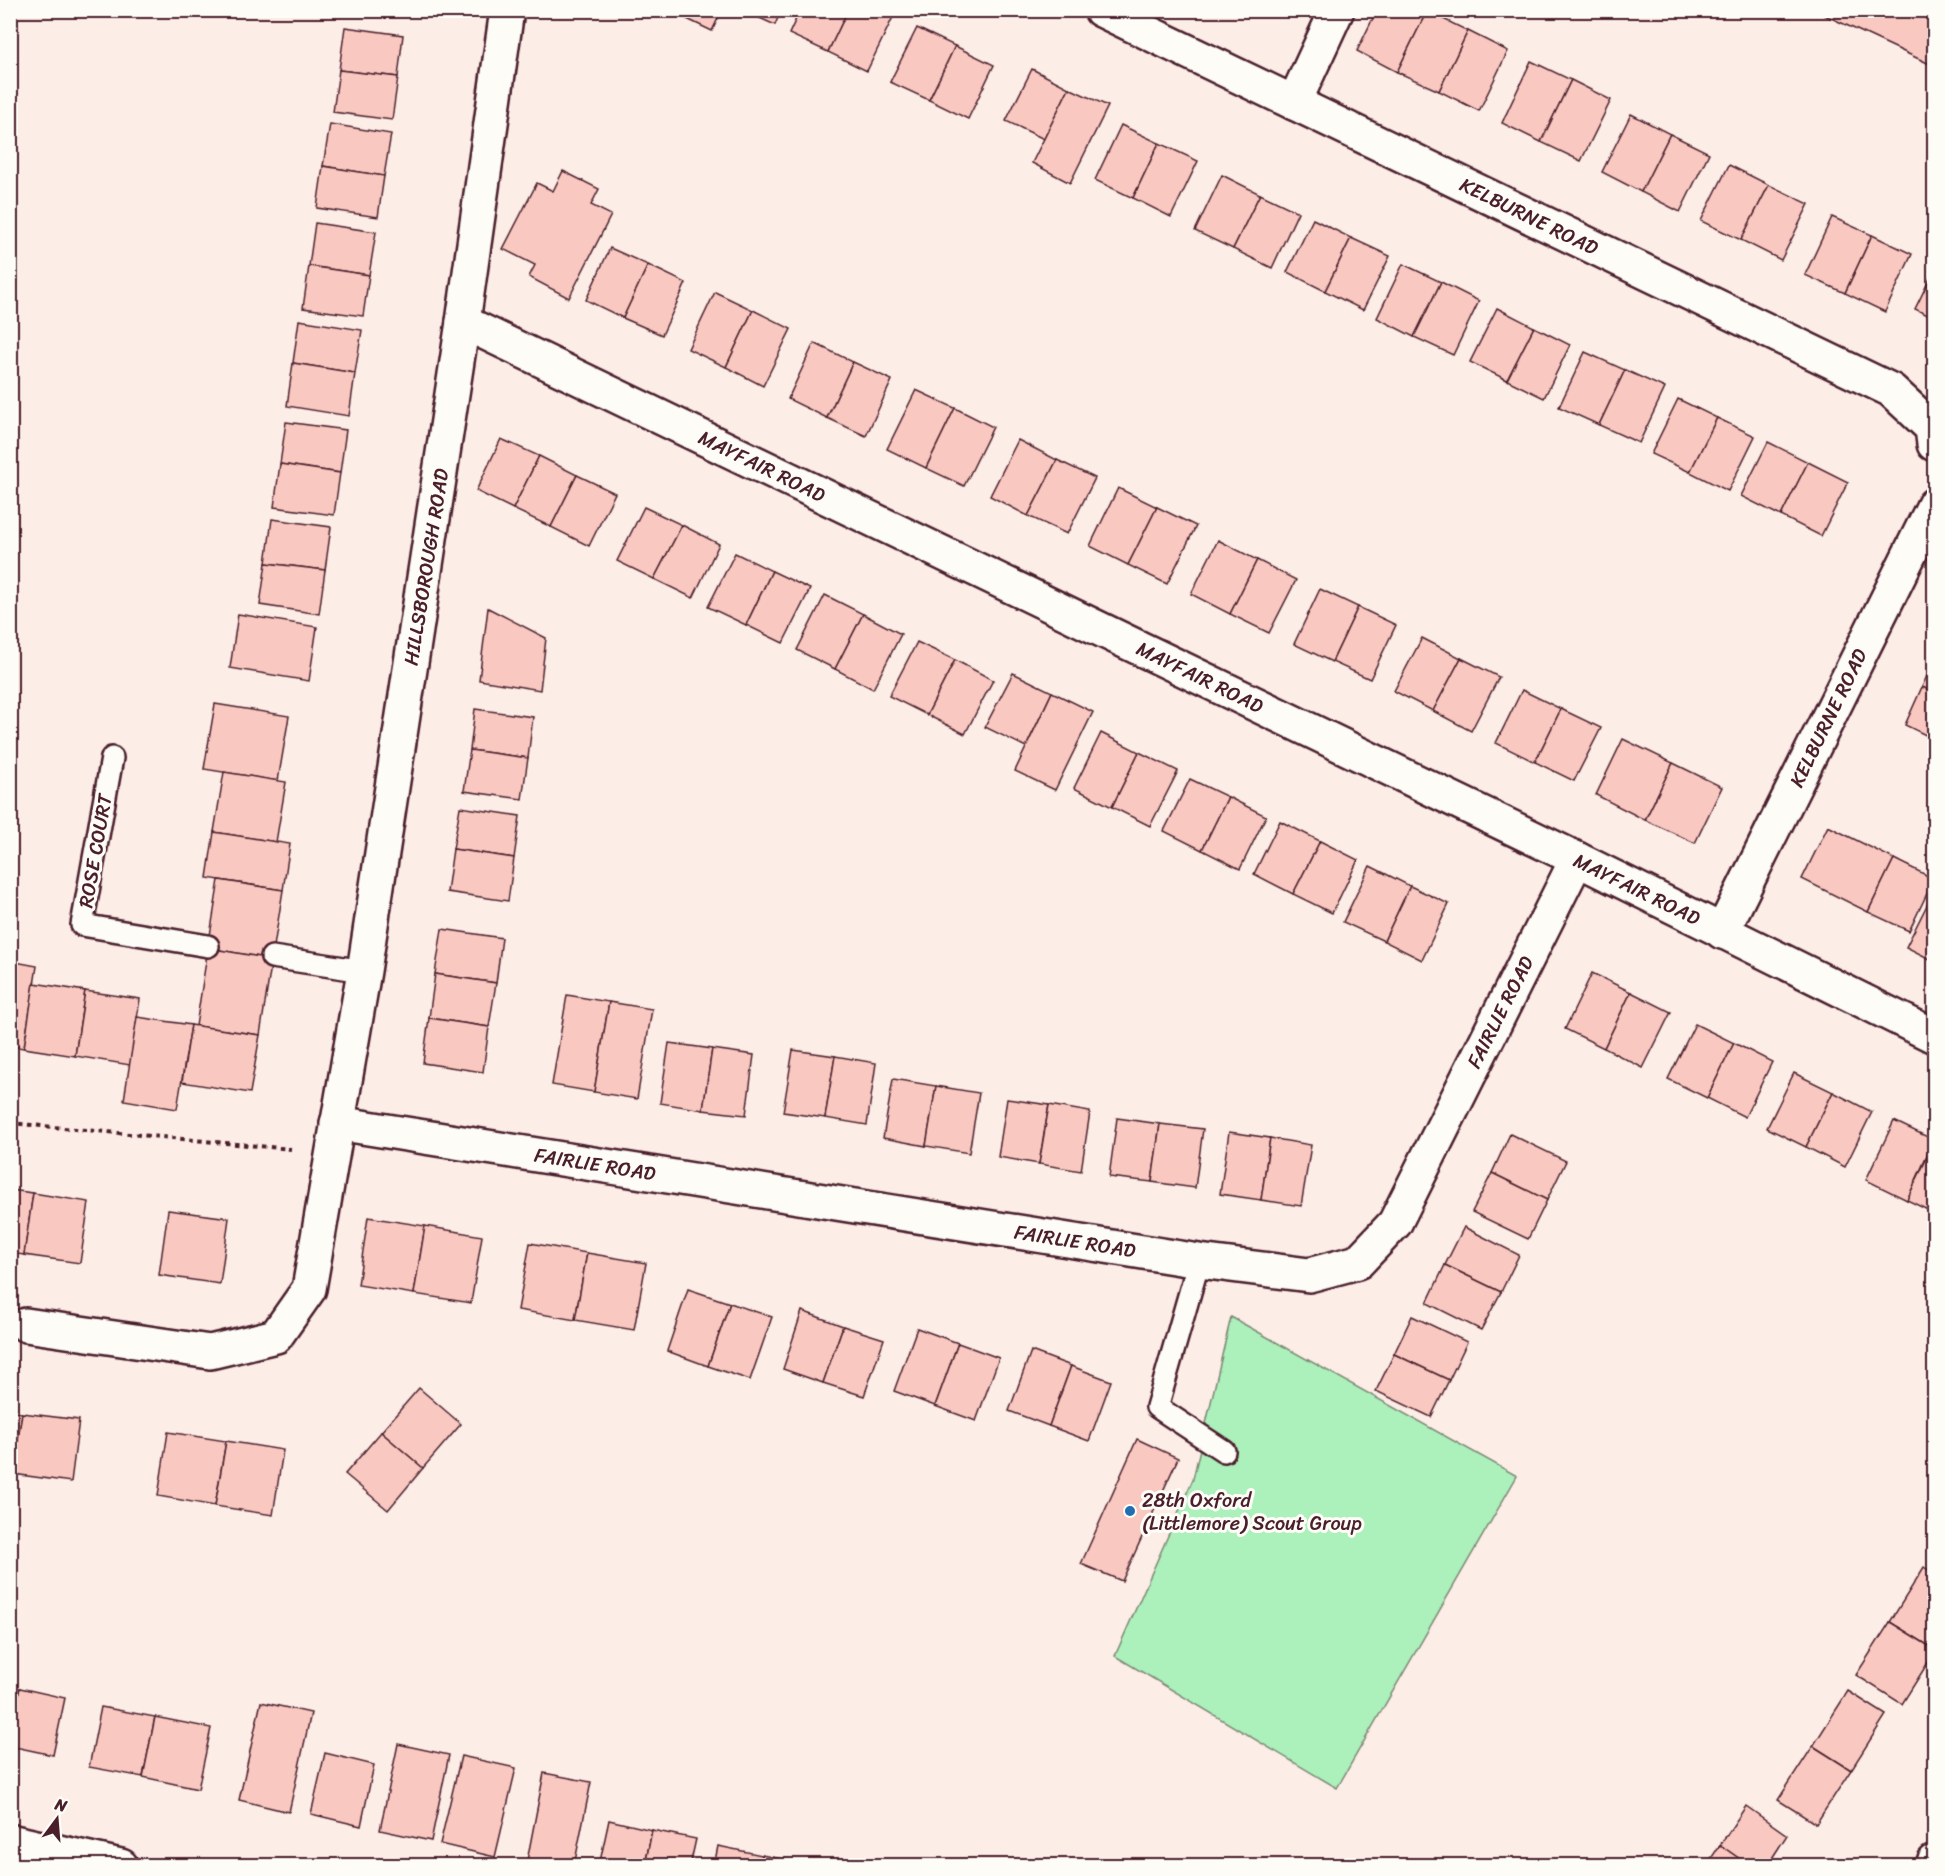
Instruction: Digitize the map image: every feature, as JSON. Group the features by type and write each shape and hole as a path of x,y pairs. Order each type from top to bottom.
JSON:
{"street":[{"name":"HILLSBOROUGH ROAD","path":"26,1325 210,1352 276,1336 309,1289 364,971 463,322 507,10"},
{"name":"KELBURNE ROAD","path":"1101,10 1892,390 1932,428 1935,444"},
{"path":"1293,103 1337,10"},
{"name":"MAYFAIR ROAD","path":"463,322 1577,859 1935,1036"},
{"name":"KELBURNE ROAD","path":"1722,932 1935,505"},
{"name":"FAIRLIE ROAD","path":"335,1138 1309,1275 1358,1262 1395,1222 1577,859"},
{"path":"10,1841 121,1866"}],"lane":[{"name":"ROSE COURT","path":"112,758 82,926 208,946"},
{"path":"272,957 364,971"},
{"path":"1198,1261 1157,1407 1224,1451"}],"path":[{"path":"10,1123 335,1138"}],"green space":[{"path":"1231,1317 1517,1476 1337,1788 1115,1656 1193,1479"}],"building":[{"path":"688,10 722,10 712,31 685,18"},
{"path":"742,10 781,10 775,25"},
{"path":"800,10 848,10 828,52 789,34"},
{"path":"848,10 880,10 893,17 867,71 828,52"},
{"path":"1377,10 1427,11 1397,72 1357,51"},
{"path":"1814,10 1919,10 1934,17 1934,66"},
{"path":"1427,11 1468,31 1439,91 1397,72"},
{"path":"345,27 403,35 398,77 339,70"},
{"path":"917,28 955,46 929,100 890,82"},
{"path":"1468,31 1508,51 1479,111 1439,91"},
{"path":"955,46 994,65 968,119 929,100"},
{"path":"1531,61 1571,80 1541,142 1502,123"},
{"path":"1032,69 1069,88 1044,139 1006,121"},
{"path":"339,70 398,77 392,120 333,112"},
{"path":"1571,80 1611,100 1581,161 1541,142"},
{"path":"1069,88 1108,106 1070,183 1032,163"},
{"path":"1631,114 1670,134 1641,192 1602,172"},
{"path":"330,124 391,134 384,176 323,166"},
{"path":"1121,125 1159,143 1133,198 1095,180"},
{"path":"1670,134 1709,153 1680,212 1641,192"},
{"path":"1159,143 1198,161 1171,217 1133,198"},
{"path":"1729,165 1769,185 1741,240 1701,221"},
{"path":"323,166 384,176 378,217 317,208"},
{"path":"563,171 599,189 591,205 611,215 569,298 529,277 535,265 503,249 537,183 553,191"},
{"path":"1222,175 1260,194 1233,249 1195,231"},
{"path":"1769,185 1809,204 1781,260 1741,240"},
{"path":"1260,194 1298,212 1272,268 1233,249"},
{"path":"1832,217 1872,235 1845,293 1805,275"},
{"path":"1313,219 1351,238 1325,291 1287,272"},
{"path":"315,223 376,232 369,275 309,266"},
{"path":"1872,235 1912,254 1885,312 1845,293"},
{"path":"1351,238 1390,256 1363,310 1325,291"},
{"path":"610,248 648,265 623,318 586,300"},
{"path":"1403,264 1441,282 1414,337 1377,318"},
{"path":"648,265 686,283 662,335 623,318"},
{"path":"309,266 369,275 363,316 303,308"},
{"path":"1934,270 1934,318 1915,309"},
{"path":"1441,282 1479,301 1453,355 1414,337"},
{"path":"715,292 753,310 726,367 688,349"},
{"path":"1497,308 1534,327 1507,380 1470,362"},
{"path":"753,310 791,329 763,386 726,367"},
{"path":"299,320 362,330 355,373 293,363"},
{"path":"1534,327 1570,345 1544,398 1507,380"},
{"path":"814,343 853,362 827,418 788,399"},
{"path":"1585,352 1625,370 1599,425 1559,407"},
{"path":"853,362 892,380 866,436 827,418"},
{"path":"293,363 355,373 349,416 287,406"},
{"path":"1625,370 1665,388 1639,443 1599,425"},
{"path":"916,390 955,408 926,468 887,449"},
{"path":"1678,399 1717,418 1690,472 1651,454"},
{"path":"955,408 993,427 964,486 926,468"},
{"path":"1717,418 1755,436 1728,491 1690,472"},
{"path":"286,422 346,430 340,473 280,464"},
{"path":"501,439 539,456 513,509 476,491"},
{"path":"1018,440 1057,460 1028,516 990,496"},
{"path":"1768,442 1808,462 1781,516 1741,496"},
{"path":"539,456 577,475 551,527 513,509"},
{"path":"1057,460 1095,478 1067,534 1028,516"},
{"path":"1808,462 1848,482 1821,536 1781,516"},
{"path":"280,464 340,473 334,515 274,507"},
{"path":"577,475 615,493 589,546 551,527"},
{"path":"1118,488 1157,507 1128,565 1090,546"},
{"path":"644,507 682,525 654,579 617,561"},
{"path":"1157,507 1196,526 1167,584 1128,565"},
{"path":"272,519 331,527 325,570 266,563"},
{"path":"682,525 719,544 693,598 654,579"},
{"path":"1218,540 1257,560 1230,614 1191,594"},
{"path":"735,553 772,571 746,625 708,607"},
{"path":"1257,560 1296,580 1269,633 1230,614"},
{"path":"266,563 325,570 319,614 260,605"},
{"path":"772,571 810,589 783,643 746,625"},
{"path":"1320,589 1358,607 1332,662 1294,644"},
{"path":"825,595 863,614 835,669 797,650"},
{"path":"1358,607 1396,625 1370,679 1332,662"},
{"path":"488,608 546,638 540,690 479,680"},
{"path":"238,614 317,627 309,681 230,668"},
{"path":"863,614 901,634 873,689 835,669"},
{"path":"1422,638 1461,658 1433,711 1394,691"},
{"path":"917,642 955,660 927,715 889,696"},
{"path":"1461,658 1499,677 1471,731 1433,711"},
{"path":"955,660 993,680 965,734 927,715"},
{"path":"1934,660 1934,692 1922,687"},
{"path":"1013,673 1052,692 1026,747 985,727"},
{"path":"1922,687 1934,692 1934,739 1905,725"},
{"path":"1522,690 1561,709 1535,762 1496,743"},
{"path":"1052,692 1093,712 1055,790 1015,771"},
{"path":"215,704 289,716 278,781 204,769"},
{"path":"475,709 533,717 528,758 470,750"},
{"path":"1561,709 1601,728 1574,781 1535,762"},
{"path":"1101,733 1139,752 1112,807 1074,788"},
{"path":"1623,739 1673,763 1645,820 1596,795"},
{"path":"470,750 528,758 522,799 464,791"},
{"path":"1139,752 1178,771 1150,826 1112,807"},
{"path":"1673,763 1722,787 1695,843 1645,820"},
{"path":"224,772 286,782 276,842 214,832"},
{"path":"1190,779 1228,797 1202,850 1164,831"},
{"path":"1228,797 1266,816 1240,869 1202,850"},
{"path":"460,807 520,816 514,858 453,849"},
{"path":"1280,821 1320,841 1293,894 1254,874"},
{"path":"1828,826 1894,859 1868,912 1802,879"},
{"path":"214,832 290,844 283,890 207,878"},
{"path":"1320,841 1358,860 1332,913 1293,894"},
{"path":"453,849 514,858 508,901 447,892"},
{"path":"1894,859 1934,879 1909,931 1868,912"},
{"path":"1370,866 1410,886 1384,941 1343,922"},
{"path":"219,880 283,890 272,959 208,948"},
{"path":"1410,886 1449,904 1422,960 1384,941"},
{"path":"1934,894 1934,961 1906,947"},
{"path":"442,929 502,938 496,983 435,974"},
{"path":"208,948 272,959 260,1035 196,1026"},
{"path":"10,961 37,966 24,1048 10,1046"},
{"path":"1592,973 1631,992 1604,1048 1565,1029"},
{"path":"435,974 496,983 489,1027 429,1018"},
{"path":"34,983 85,991 75,1056 24,1048"},
{"path":"85,991 140,999 130,1065 75,1056"},
{"path":"1631,992 1671,1012 1643,1068 1604,1048"},
{"path":"567,995 609,1002 594,1092 552,1085"},
{"path":"609,1002 652,1009 637,1099 594,1092"},
{"path":"137,1017 191,1025 177,1109 124,1100"},
{"path":"429,1018 489,1027 483,1072 423,1063"},
{"path":"1695,1024 1734,1043 1707,1098 1668,1079"},
{"path":"191,1025 260,1035 250,1093 182,1082"},
{"path":"669,1043 712,1049 703,1110 660,1103"},
{"path":"1734,1043 1772,1062 1745,1117 1707,1098"},
{"path":"712,1049 754,1055 746,1115 703,1110"},
{"path":"793,1050 835,1056 825,1118 783,1112"},
{"path":"835,1056 876,1063 867,1125 825,1118"},
{"path":"1794,1073 1833,1092 1806,1147 1767,1128"},
{"path":"893,1079 936,1086 926,1146 883,1138"},
{"path":"936,1086 979,1093 969,1153 926,1146"},
{"path":"1833,1092 1872,1112 1845,1167 1806,1147"},
{"path":"1007,1099 1049,1105 1039,1164 998,1157"},
{"path":"1049,1105 1090,1112 1081,1171 1039,1164"},
{"path":"1117,1118 1160,1124 1152,1182 1109,1177"},
{"path":"1894,1121 1934,1140 1907,1200 1866,1180"},
{"path":"1160,1124 1203,1129 1195,1188 1152,1182"},
{"path":"1229,1132 1270,1138 1261,1200 1220,1194"},
{"path":"1510,1134 1566,1161 1547,1200 1492,1173"},
{"path":"1270,1138 1311,1145 1301,1206 1261,1200"},
{"path":"1934,1143 1934,1213 1907,1200"},
{"path":"1492,1173 1547,1200 1528,1239 1472,1212"},
{"path":"10,1190 33,1193 24,1255 10,1253"},
{"path":"33,1193 89,1202 80,1263 24,1255"},
{"path":"168,1210 229,1218 220,1284 159,1275"},
{"path":"368,1217 425,1226 414,1294 358,1285"},
{"path":"425,1226 482,1236 471,1303 414,1294"},
{"path":"1464,1227 1519,1255 1501,1292 1445,1265"},
{"path":"530,1243 587,1253 575,1320 518,1310"},
{"path":"587,1253 646,1263 634,1330 575,1320"},
{"path":"1445,1265 1501,1292 1481,1330 1427,1303"},
{"path":"688,1289 730,1303 708,1366 667,1351"},
{"path":"730,1303 772,1317 750,1380 708,1366"},
{"path":"802,1311 843,1326 823,1383 783,1369"},
{"path":"1412,1316 1467,1342 1449,1380 1394,1354"},
{"path":"843,1326 884,1339 864,1396 823,1383"},
{"path":"917,1328 958,1343 935,1406 894,1391"},
{"path":"958,1343 999,1358 976,1421 935,1406"},
{"path":"1031,1351 1071,1366 1049,1426 1009,1411"},
{"path":"1394,1354 1449,1380 1431,1417 1376,1391"},
{"path":"1071,1366 1111,1381 1089,1441 1049,1426"},
{"path":"419,1388 461,1424 423,1468 381,1432"},
{"path":"10,1411 22,1413 13,1474 10,1474"},
{"path":"22,1413 79,1420 71,1482 13,1474"},
{"path":"168,1432 226,1441 215,1506 158,1496"},
{"path":"381,1432 423,1468 388,1510 345,1474"},
{"name":"28th Oxford (Littlemore) Scout Group","path":"1137,1439 1178,1458 1122,1581 1081,1564"},
{"path":"226,1441 283,1450 273,1515 215,1506"},
{"path":"1924,1567 1934,1574 1934,1649 1890,1622"},
{"path":"1890,1622 1934,1649 1934,1653 1902,1704 1856,1675"},
{"path":"10,1686 20,1688 10,1730"},
{"path":"20,1688 65,1698 53,1755 10,1746 10,1730"},
{"path":"1848,1691 1886,1715 1851,1770 1813,1746"},
{"path":"261,1702 311,1713 289,1812 239,1800"},
{"path":"101,1707 155,1717 143,1777 89,1767"},
{"path":"155,1717 211,1728 198,1789 143,1777"},
{"path":"398,1744 449,1755 431,1841 380,1830"},
{"path":"1813,1746 1851,1770 1816,1824 1778,1800"},
{"path":"325,1753 374,1765 361,1826 311,1814"},
{"path":"461,1756 516,1768 495,1857 440,1844"},
{"path":"544,1773 591,1782 574,1866 551,1866 527,1861"},
{"path":"1746,1806 1787,1835 1767,1866 1750,1866 1720,1845"},
{"path":"609,1820 652,1830 645,1866 599,1866"},
{"path":"652,1830 696,1839 690,1866 645,1866"},
{"path":"1720,1845 1750,1866 1706,1866"},
{"path":"718,1846 762,1855 760,1866 714,1866"},
{"path":"762,1855 806,1864 806,1866 760,1866"}],"place":[{"name":"28th Oxford (Littlemore) Scout Group","path":"1130,1511"}]}
